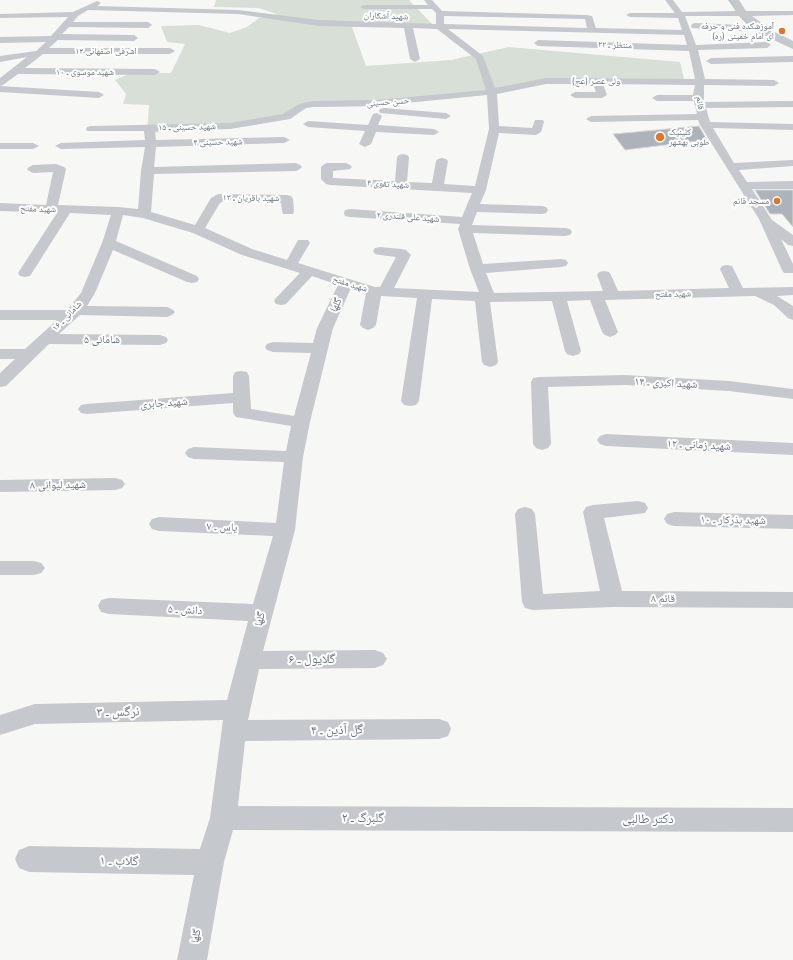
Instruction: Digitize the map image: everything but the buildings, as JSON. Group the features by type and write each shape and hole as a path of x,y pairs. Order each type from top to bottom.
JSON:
{"street":[{"path":"0,83 40,52 75,14 104,0"},
{"path":"173,22 190,0"},
{"path":"428,0 438,10 440,27 480,58 492,92 494,129 480,190 466,225 476,269 485,297 490,362"},
{"path":"735,0 744,14 792,44"},
{"path":"498,5 499,14"},
{"path":"364,7 473,10 499,14 499,16 590,18 592,31"},
{"name":"شهید آشکاران","path":"86,8 238,12 319,23 592,31 680,14"},
{"path":"203,21 209,12"},
{"path":"630,15 793,13"},
{"path":"0,16 75,14"},
{"path":"680,14 741,28"},
{"name":"قائم","path":"680,14 693,48 696,61 700,81 699,102 704,121 731,167 765,219"},
{"path":"62,27 148,25"},
{"path":"408,26 416,59"},
{"path":"0,40 54,38 146,38"},
{"name":"منتظر ـ ۲۲","path":"538,43 693,48 767,45"},
{"name":"اشرفی اصفهانی ۱۲","path":"40,52 170,51"},
{"path":"0,53 40,52"},
{"path":"0,59 40,52"},
{"path":"696,61 793,59"},
{"name":"شهید موسوی ـ ۱۰","path":"16,71 155,72"},
{"name":"ولی عصر (عج)","path":"492,92 546,81 700,81 774,83"},
{"path":"575,94 602,95 597,81"},
{"path":"0,89 99,96"},
{"name":"حسن حسینی","path":"286,117 303,106 313,104 378,107 492,92"},
{"path":"657,98 699,102 793,104"},
{"path":"365,144 378,107 446,116"},
{"path":"591,119 682,116 704,121 793,127"},
{"name":"شهید حسینی ـ ۱۵","path":"144,214 147,171 151,143 149,130 152,128 230,126 286,117"},
{"path":"494,129 536,132 539,122"},
{"path":"308,124 434,132"},
{"path":"90,130 152,128"},
{"name":"شهید حسینی ۴","path":"61,146 284,140"},
{"path":"0,146 33,146"},
{"path":"401,184 404,157"},
{"path":"438,187 442,161"},
{"path":"731,167 793,163"},
{"name":"شهید تقوی ۴","path":"346,166 327,167 327,179 330,181 401,184 480,190"},
{"path":"147,171 296,167"},
{"path":"33,169 60,169 51,209"},
{"path":"743,186 793,185"},
{"name":"شهید باقریان ـ ۱۳","path":"198,230 215,201 222,197 287,199 288,211"},
{"name":"شهید مفتح","path":"0,207 118,211 144,214 198,230 247,252 308,272 379,292 485,297 558,297 711,293"},
{"path":"473,208 542,210"},
{"path":"25,273 66,210"},
{"name":"شامانی ـ ۱۶","path":"0,382 73,312 88,293 109,243 118,211"},
{"name":"شهید علی قلندری ۲","path":"350,213 466,225 565,232"},
{"path":"765,219 793,242"},
{"path":"711,293 767,287 777,283 791,274 765,219"},
{"path":"777,228 793,228"},
{"path":"109,243 192,279"},
{"path":"290,266 303,243"},
{"path":"368,325 379,292 404,255 401,253 380,251"},
{"path":"476,269 562,263"},
{"path":"727,269 737,290"},
{"path":"281,302 308,272"},
{"path":"604,275 612,295"},
{"path":"650,280 656,294"},
{"name":"گلها","path":"192,960 210,862 223,818 236,721 261,613 285,530 300,422 325,328 346,283"},
{"path":"711,293 793,291"},
{"path":"760,293 779,302 793,315"},
{"path":"410,401 424,295"},
{"path":"596,296 610,332"},
{"path":"558,297 573,351"},
{"path":"0,315 73,312 167,312"},
{"name":"شامانی ۵","path":"44,339 160,340"},
{"path":"273,347 320,348"},
{"path":"0,354 29,354"},
{"path":"241,376 242,413 300,422"},
{"name":"شهید اکبری ـ ۱۴","path":"542,444 539,382 625,380 729,386 793,394"},
{"name":"شهید جابری","path":"87,410 242,397"},
{"name":"شهید زمانی ـ ۱۲","path":"606,440 793,449"},
{"path":"194,453 294,457"},
{"name":"شهید لیوانی ۸","path":"0,486 115,484"},
{"path":"613,599 593,512 638,508"},
{"name":"قائم ۸","path":"525,514 533,602 613,599 793,600"},
{"name":"شهید بذرکار ـ ۱۰","path":"674,519 793,522"},
{"name":"یاس ـ ۷","path":"158,524 285,530"},
{"path":"0,568 34,568"},
{"name":"دانش ـ ۵","path":"109,606 261,613"},
{"name":"گلایول ـ ۶","path":"250,660 375,659"},
{"name":"نرگس ـ ۳","path":"0,725 35,714 236,721"},
{"name":"گل آذین ـ ۴","path":"236,721 439,729"},
{"name":"گلبرگ ـ ۲","path":"223,818 502,819"},
{"name":"دکتر طالبی","path":"502,819 793,820"},
{"name":"گلاب ـ ۱","path":"29,859 210,862"}],"shaded area":[{"path":"216,0 409,0 432,24 352,27 366,66 451,60 509,47 680,62 685,83 550,83 373,106 307,107 288,119 235,128 147,133 149,105 123,104 126,94 115,80 129,74 171,73 185,44 167,42 161,26 199,25 230,33 247,27 259,18 277,14 258,8 214,7"}],"waterway":[{"path":"731,0 741,15 755,28 793,47"}],"place":[{"name":"آموزشکده فنی و حرفه ای امام خمینی (ره)","path":"782,31"},
{"name":"کلینیک طوبی بهشهر","path":"660,137"},
{"name":"مسجد قائم","path":"777,201"}]}
